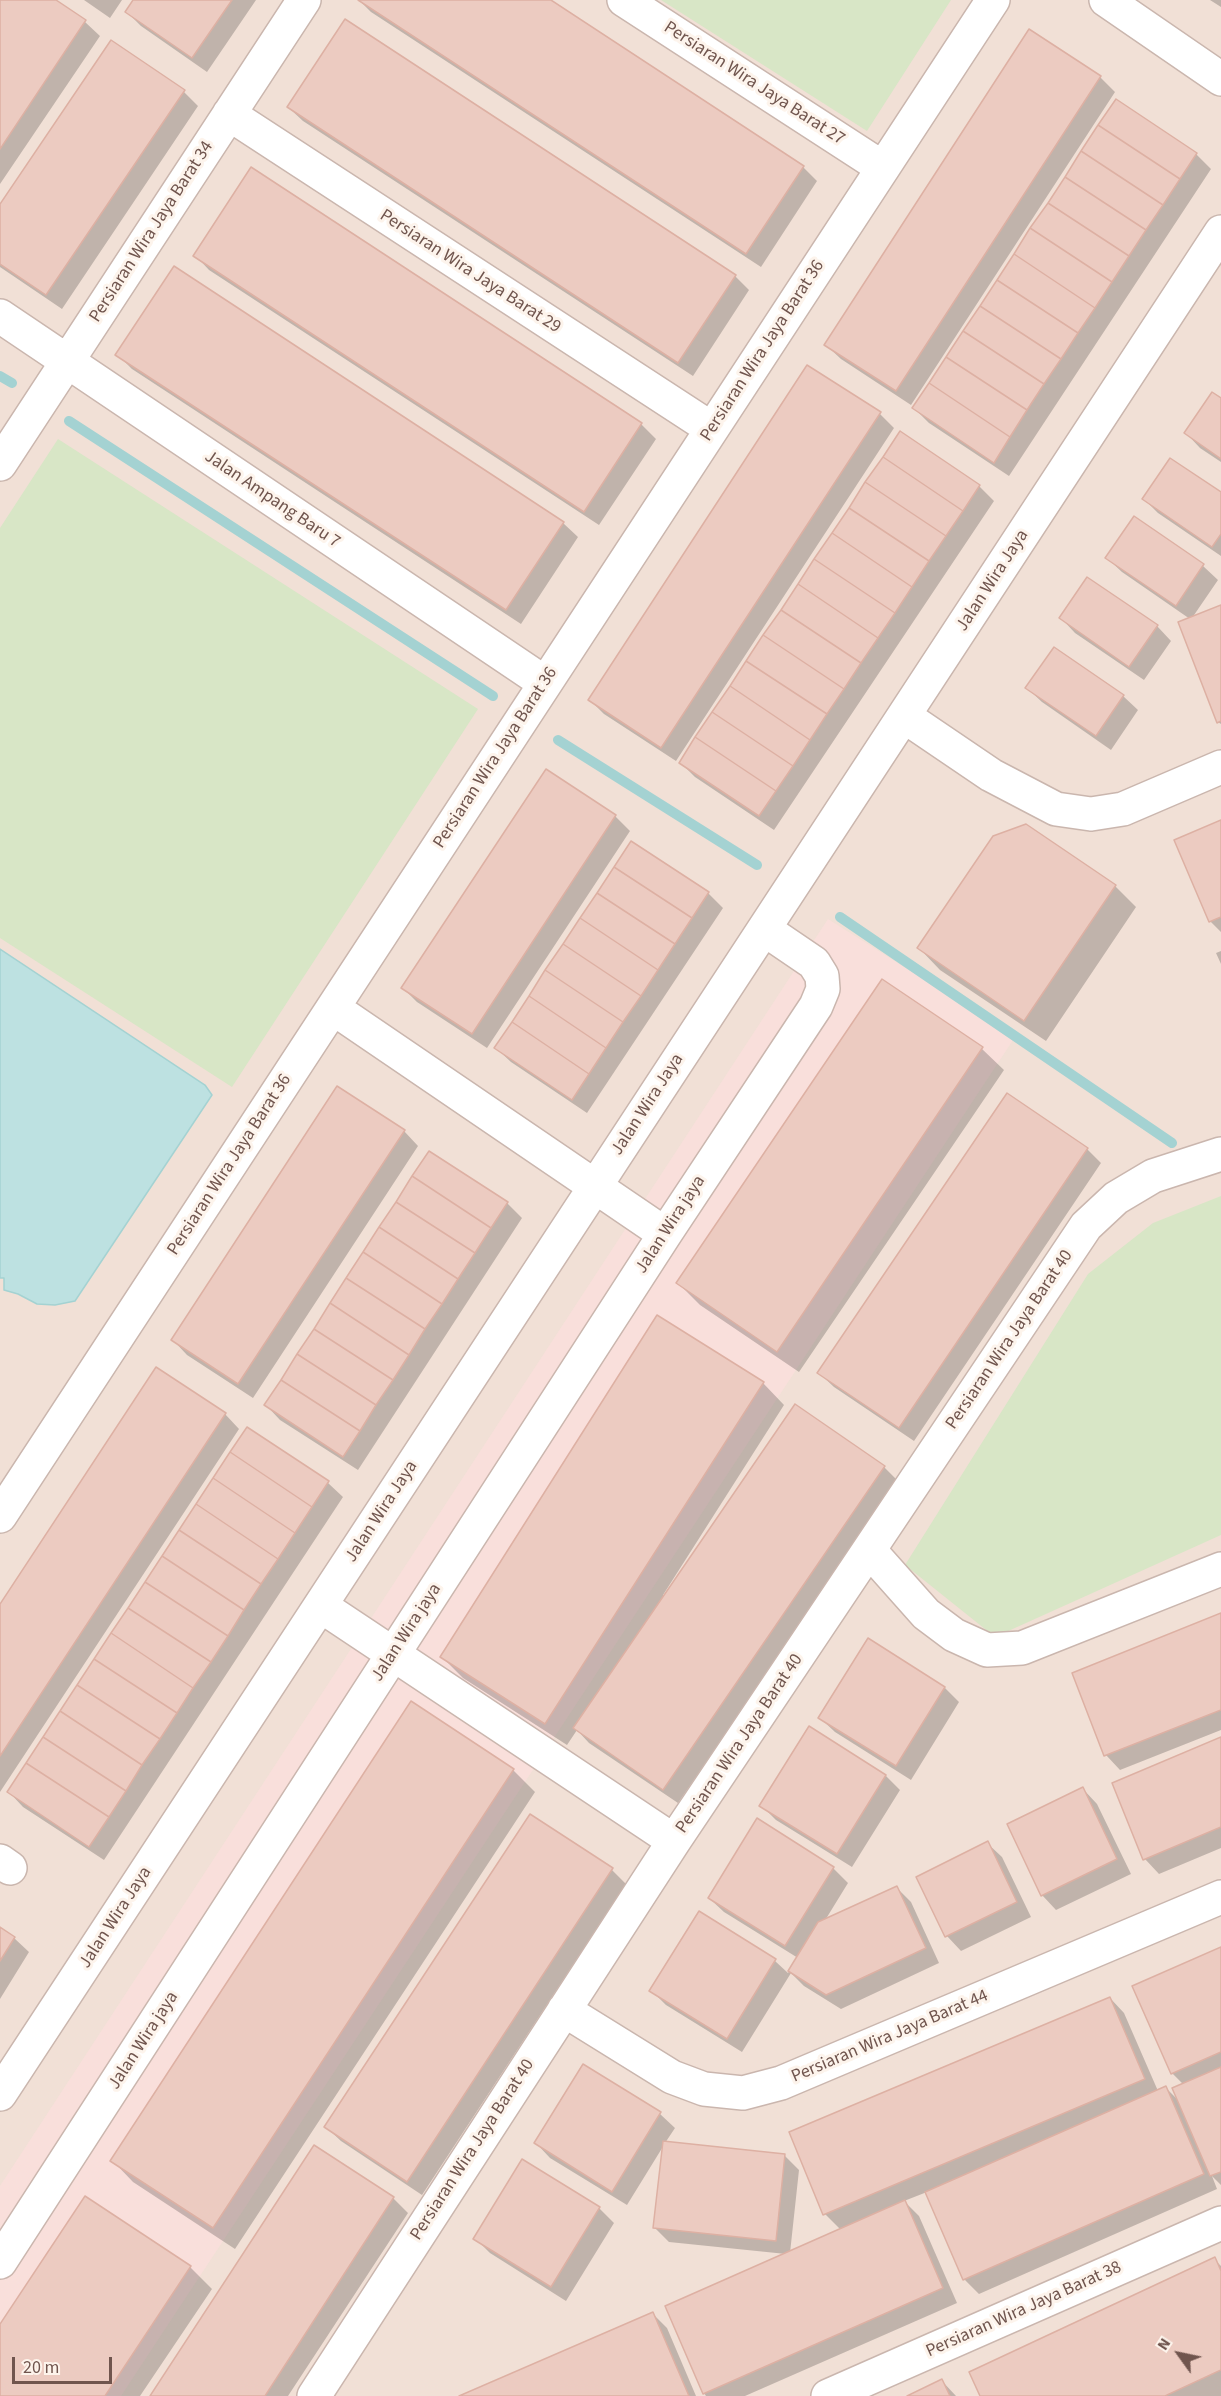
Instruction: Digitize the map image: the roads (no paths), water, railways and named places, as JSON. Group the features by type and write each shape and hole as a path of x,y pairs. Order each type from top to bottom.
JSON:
{"street":[{"name":"Persiaran Wira Jaya Barat 34","path":"0,464 304,0"},
{"name":"Persiaran Wira Jaya Barat 27","path":"624,0 883,168"},
{"name":"Persiaran Wira Jaya Barat 36","path":"0,1516 993,0"},
{"path":"1106,0 1221,79"},
{"name":"Persiaran Wira Jaya Barat 29","path":"229,114 712,429"},
{"name":"Jalan Wira Jaya","path":"0,2094 1221,232"},
{"name":"Jalan Ampang Baru 7","path":"0,316 545,683"},
{"path":"904,716 991,775 1056,808 1091,814 1123,809 1221,767"},
{"name":"Jalan Wira jaya","path":"0,2262 664,1234 816,1006 823,989 822,976 814,963 764,929"},
{"path":"333,1008 664,1234"},
{"name":"Persiaran Wira Jaya Barat 40","path":"314,2396 674,1841 1086,1226 1116,1198 1153,1176 1221,1154"},
{"path":"870,1551 926,1614 954,1635 987,1650 1022,1648 1221,1569"},
{"path":"321,1606 674,1841"},
{"name":"Persiaran Wira Jaya Barat 44","path":"564,2010 672,2077 704,2089 743,2093 781,2083 1221,1897"},
{"name":"Persiaran Wira Jaya Barat 38","path":"828,2396 1221,2223"}],"water":[{"path":"0,949 205,1085 212,1095 75,1301 55,1305 37,1304 4,1290 4,1278 0,1278"}],"waterway":[{"path":"0,376 12,383"},
{"path":"69,421 493,696"},
{"path":"558,740 757,865"},
{"path":"840,917 1172,1143"}]}
